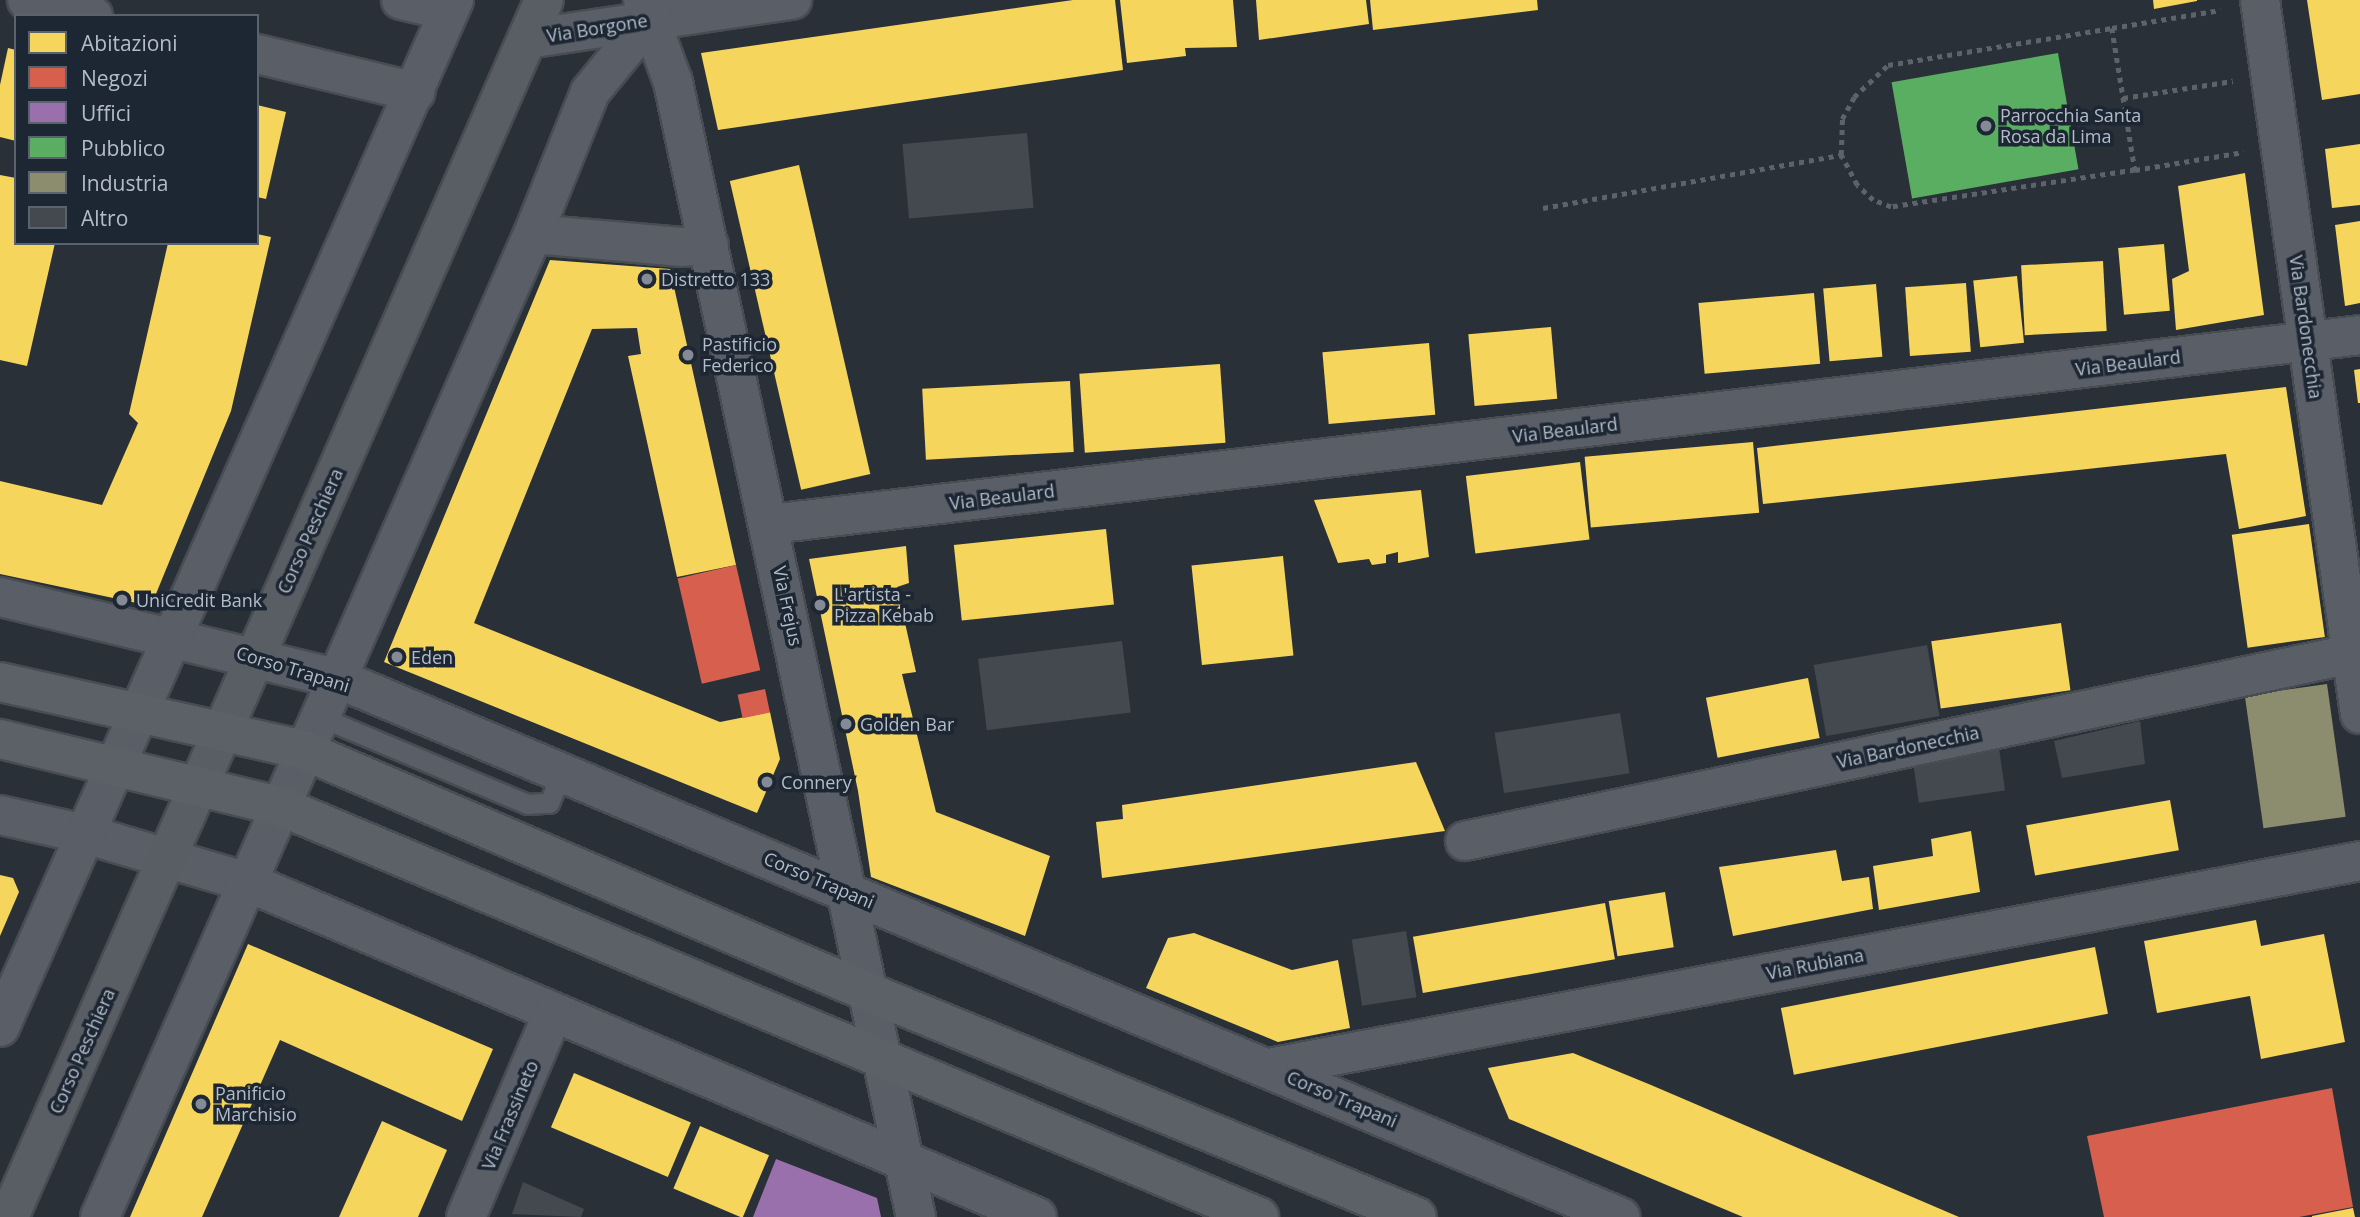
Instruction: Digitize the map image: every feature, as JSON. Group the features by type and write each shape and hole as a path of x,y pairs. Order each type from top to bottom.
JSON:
{"main road":[{"name":"Corso Peschiera","path":"9,1217 544,0"},
{"path":"0,682 223,730 311,733 868,992 1417,1217"},
{"path":"0,739 200,784 280,806 1259,1217"}],"street":[{"path":"27,0 85,14"},
{"path":"0,1027 116,764 176,636 451,6 401,0"},
{"name":"Via Borgone","path":"527,40 648,7 792,0"},
{"name":"Via Bardonecchia","path":"2260,0 2360,714"},
{"path":"100,1217 533,234 590,92 648,7"},
{"name":"Via Frejus","path":"648,7 673,82 771,524 916,1217"},
{"path":"259,54 415,92"},
{"path":"533,234 681,247 709,245"},
{"name":"Via Beaulard","path":"771,524 2360,335"},
{"name":"Corso Trapani","path":"0,597 176,636 336,678 1620,1217"},
{"name":"Via Bardonecchia","path":"1465,841 2351,654"},
{"path":"0,815 85,834 247,882 1037,1217"},
{"name":"Via Rubiana","path":"1269,1068 2360,861"},
{"name":"Via Frassineto","path":"466,1217 553,1013"}],"lane":[{"path":"311,733 527,804 549,803 562,773"}],"path":[{"path":"2221,10 1888,65 1869,80 1842,119 1840,155 1857,185 1873,200 1891,207 2245,152"},
{"path":"2112,28 2135,170"},
{"path":"2123,99 2233,81"},
{"path":"1543,208 1840,155"}],"building: Abitazioni":[{"path":"1073,0 1115,0 1123,70 718,130 701,53"},
{"path":"1120,0 1233,0 1237,47 1185,48 1186,56 1127,63"},
{"path":"1256,0 1366,0 1369,24 1259,40"},
{"path":"1370,0 1537,0 1538,10 1373,30"},
{"path":"2153,0 2197,0 2197,1 2154,9"},
{"path":"2307,0 2360,0 2360,94 2322,100"},
{"path":"8,48 14,50 14,140 0,137 0,85"},
{"path":"259,105 286,112 266,199 259,197"},
{"path":"2360,144 2360,205 2332,208 2325,149"},
{"path":"799,165 870,474 801,490 730,181"},
{"path":"2245,173 2264,315 2176,330 2172,279 2189,271 2178,186"},
{"path":"0,175 14,178 14,245 55,245 27,366 0,360"},
{"path":"2360,221 2360,303 2345,306 2335,225"},
{"path":"259,234 271,237 231,411 151,606 0,574 0,481 102,505 138,423 129,414 168,245 259,245"},
{"path":"2164,244 2170,311 2124,315 2118,248"},
{"path":"550,260 670,269 736,565 677,577 628,356 641,354 637,328 592,329 474,623 720,722 770,712 780,759 757,813 384,662"},
{"path":"2103,261 2107,331 2025,335 2021,265"},
{"path":"2017,276 2024,343 1980,347 1973,281"},
{"path":"1966,283 1971,352 1910,356 1905,287"},
{"path":"1876,284 1882,357 1830,361 1823,289"},
{"path":"1814,293 1820,364 1705,374 1698,303"},
{"path":"1551,327 1557,399 1475,406 1468,334"},
{"path":"1429,343 1435,415 1329,424 1322,352"},
{"path":"1220,364 1226,443 1085,453 1079,374"},
{"path":"2360,369 2360,403 2358,403 2354,370"},
{"path":"1070,381 1074,452 926,460 922,389"},
{"path":"2286,387 2306,516 2239,529 2226,454 1763,504 1757,448"},
{"path":"1753,442 1759,513 1591,527 1585,457"},
{"path":"1580,462 1590,539 1475,553 1466,476"},
{"path":"1421,490 1429,557 1398,563 1398,552 1386,555 1386,563 1372,565 1369,559 1338,563 1314,500"},
{"path":"2309,524 2325,637 2248,648 2232,535"},
{"path":"1106,529 1114,605 962,621 954,545"},
{"path":"906,546 909,583 897,587 916,672 902,674 936,812 1050,856 1025,936 871,877 858,791 809,559"},
{"path":"1283,556 1293,655 1202,665 1192,566"},
{"path":"2061,623 2070,690 1941,709 1931,641"},
{"path":"1808,678 1820,738 1718,758 1706,698"},
{"path":"1416,762 1445,831 1102,878 1096,822 1123,819 1122,805"},
{"path":"2170,800 2179,850 2035,876 2026,825"},
{"path":"1971,831 1980,892 1879,910 1873,866 1933,856 1931,839"},
{"path":"1836,850 1842,881 1869,877 1873,909 1733,936 1719,867"},
{"path":"0,875 13,878 19,892 0,936"},
{"path":"1665,892 1674,947 1617,956 1609,901"},
{"path":"1605,903 1615,959 1423,993 1413,937"},
{"path":"2256,920 2261,946 2324,934 2345,1042 2261,1059 2250,996 2157,1013 2144,941"},
{"path":"1194,933 1292,970 1338,960 1350,1028 1278,1042 1146,988 1168,938"},
{"path":"248,944 493,1049 462,1121 280,1040 202,1217 130,1217"},
{"path":"2095,947 2108,1014 1794,1075 1781,1008"},
{"path":"1573,1053 1959,1217 1743,1217 1509,1119 1488,1068"},
{"path":"574,1073 691,1123 668,1177 551,1127"},
{"path":"382,1121 447,1150 418,1217 339,1217"},
{"path":"700,1126 769,1155 743,1217 673,1189"},
{"path":"2353,1208 2355,1217 2312,1217 2312,1216"}],"building: Negozi":[{"path":"736,565 760,670 702,684 678,578"},
{"path":"765,689 770,712 743,718 738,695"},
{"path":"2332,1088 2353,1207 2299,1217 2104,1217 2087,1136"}],"building: Uffici":[{"path":"776,1159 877,1198 881,1217 753,1217"}],"building: Pubblico":[{"name":"Parrocchia Santa Rosa da Lima","path":"2058,53 2078,169 1912,199 1892,82"}],"building: Industria":[{"path":"2327,684 2346,817 2263,828 2245,696"}],"building: Altro":[{"path":"1027,133 1034,208 909,219 902,144"},
{"path":"1122,641 1131,712 987,730 978,659"},
{"path":"1927,645 1940,716 1826,736 1814,665"},
{"path":"1620,713 1630,773 1504,793 1495,733"},
{"path":"2140,721 2145,764 2062,778 2054,741"},
{"path":"1999,748 2005,791 1919,803 1913,760"},
{"path":"1406,931 1416,997 1362,1006 1352,940"},
{"path":"523,1182 584,1209 581,1217 512,1214"}],"place":[{"name":"Parrocchia Santa Rosa da Lima","path":"1986,126"},
{"name":"Distretto 133","path":"647,279"},
{"name":"Pastificio Federico","path":"688,355"},
{"name":"UniCredit Bank","path":"122,600"},
{"name":"L'artista - Pizza Kebab","path":"820,605"},
{"name":"Eden","path":"397,657"},
{"name":"Golden Bar","path":"846,724"},
{"name":"Connery","path":"767,782"},
{"name":"Panificio Marchisio","path":"201,1104"}]}
